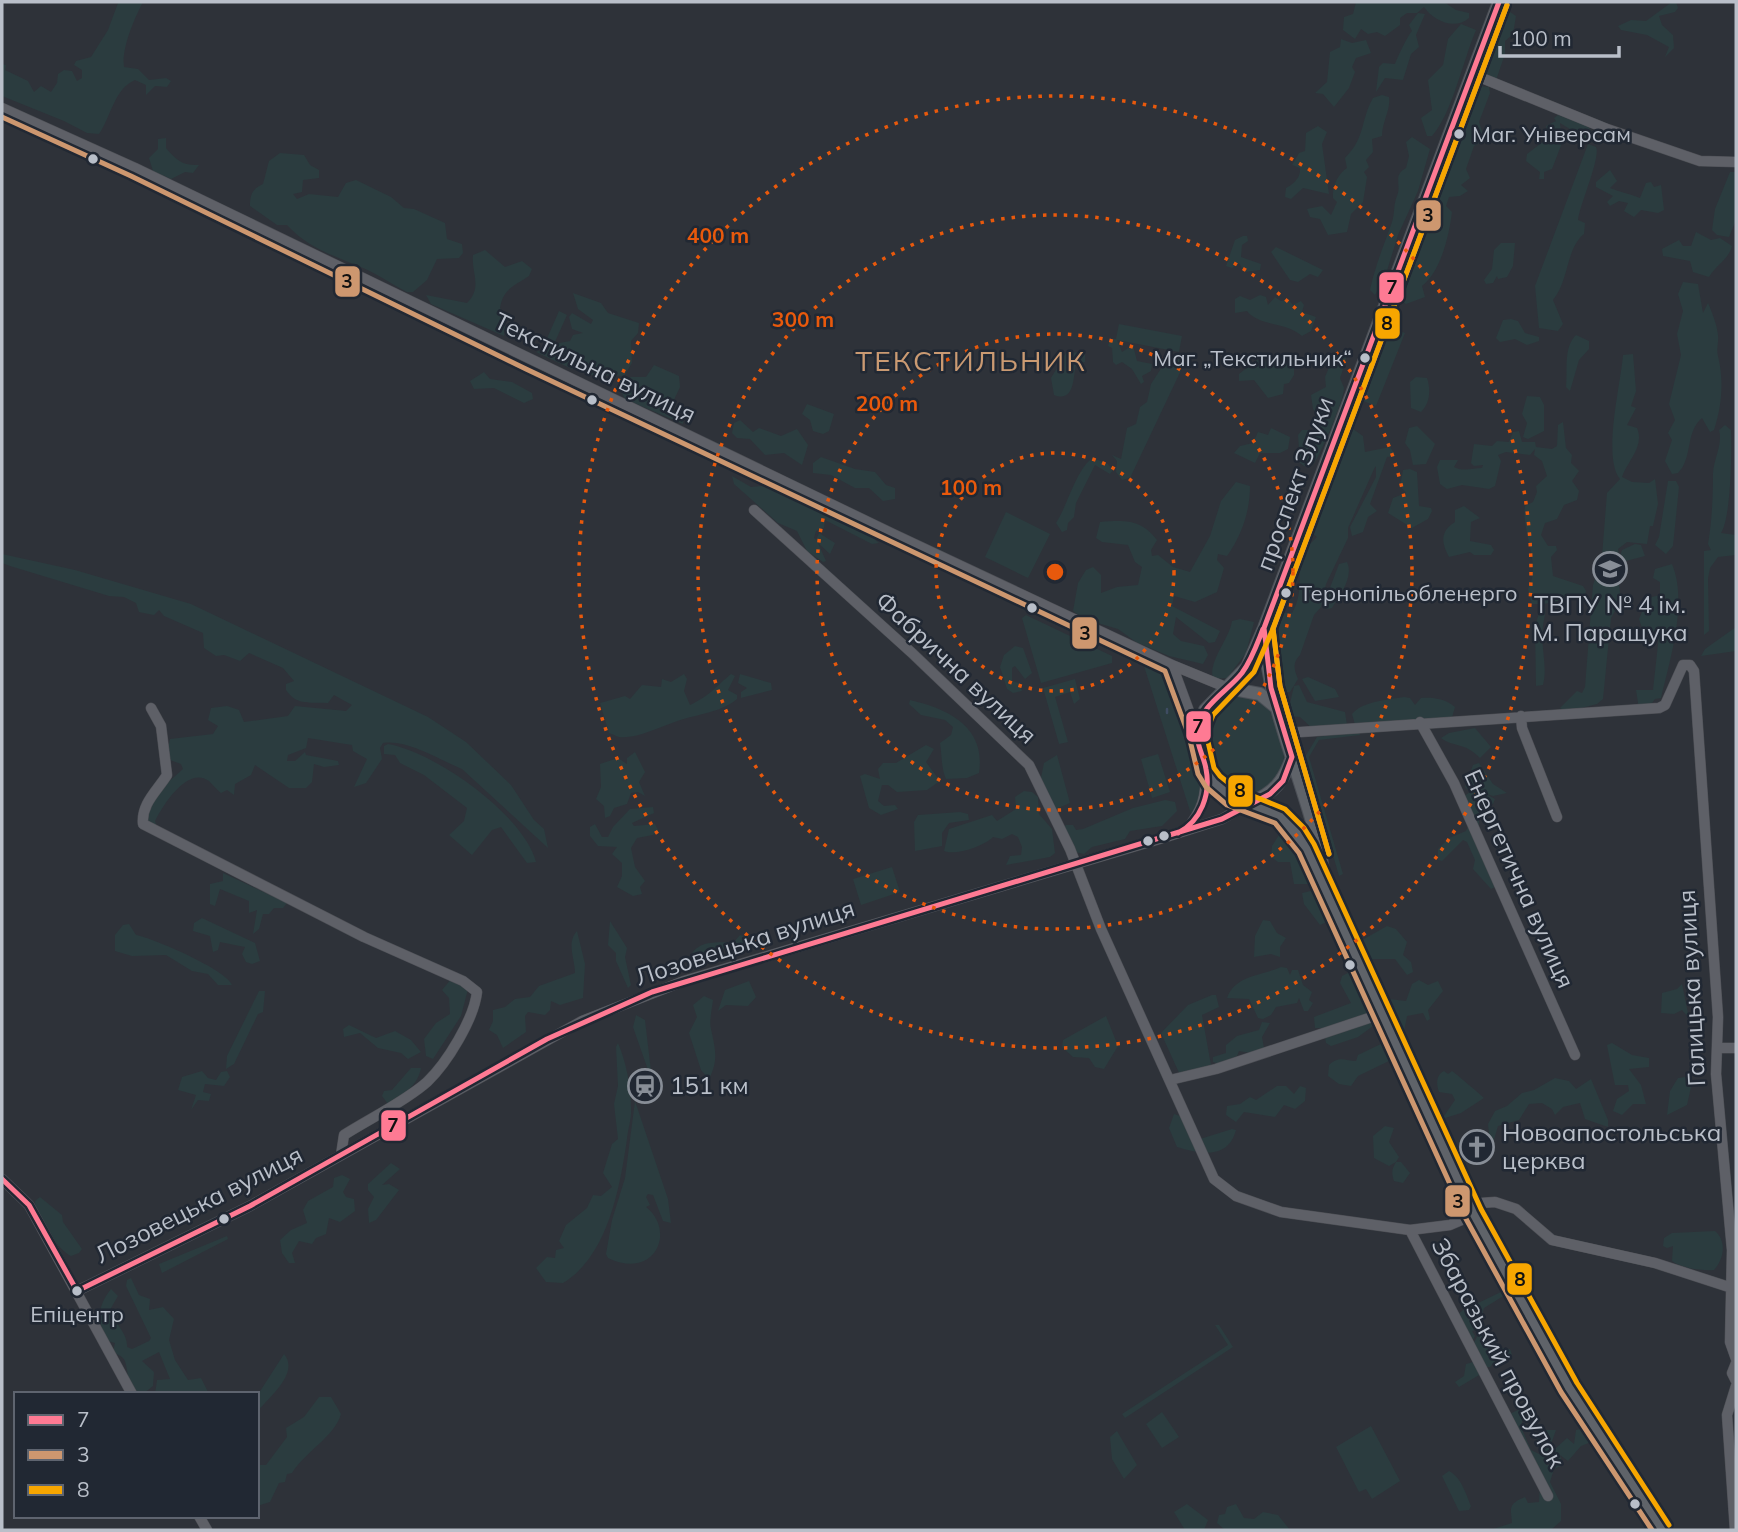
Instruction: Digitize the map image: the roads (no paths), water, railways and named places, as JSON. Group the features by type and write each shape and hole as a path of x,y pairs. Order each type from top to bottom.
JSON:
{"main road":[{"name":"проспект Злуки","path":"1228,688 1247,667 1264,628 1499,2"},
{"name":"проспект Злуки","path":"1264,628 1268,669 1279,711"},
{"path":"1326,885 1319,841 1279,711 1260,694 1228,688 1205,710 1197,733 1206,771 1221,790 1231,797 1251,803 1289,823 1326,885 1381,1014 1473,1213 1569,1388 1662,1530"},
{"path":"1251,803 1276,789 1283,781 1292,757"}],"street":[{"path":"1472,74 1607,129 1700,161 1736,162"},
{"name":"Текстильна вулиця","path":"2,108 135,168 530,361 1172,665 1228,688"},
{"name":"Фабрична вулиця","path":"754,510 912,653 1030,765 1170,1080"},
{"path":"1172,665 1197,733"},
{"name":"Галицька вулиця","path":"1521,716 1660,708 1665,705 1683,665 1690,665 1697,679 1719,1048 1716,1074 1726,1159 1732,1288 1730,1342 1736,1361 1732,1373 1736,1384 1727,1412 1727,1444 1735,1530"},
{"name":"Лозовецька вулиця","path":"151,708 160,726 167,775 150,798 142,815 143,824 363,937 463,981 477,992 476,1003 461,1036 427,1082 344,1135 341,1156"},
{"path":"1286,733 1521,716 1522,728 1557,817"},
{"name":"Енергетична вулиця","path":"1420,722 1454,783 1575,1055"},
{"path":"1186,830 1203,804 1206,771"},
{"name":"Лозовецька вулиця","path":"77,1291 242,1211 570,1027 652,992 1222,819 1251,803"},
{"path":"1381,1014 1216,1069 1170,1080 1214,1179 1236,1196 1280,1212 1410,1230 1450,1225 1473,1213 1481,1203 1506,1205 1516,1209 1552,1240 1655,1263 1732,1288"},
{"path":"1719,1048 1736,1048"},
{"path":"2,1179 29,1206 131,1392"},
{"name":"Збаразький провулок","path":"1410,1230 1548,1496"}],"place":[{"name":"Маг. Універсам","path":"1459,134"},
{"name":"Маг. „Текстильник“","path":"1365,358"},
{"name":"ТВПУ № 4 ім. М. Паращука","path":"1610,569"},
{"name":"Тернопільобленерго","path":"1286,593"},
{"name":"151 км","path":"645,1086"},
{"name":"Новоапостольська церква","path":"1477,1147"},
{"name":"Епіцентр","path":"77,1291"}],"district":[{"name":"ТЕКСТИЛЬНИК","path":"971,361"}]}
